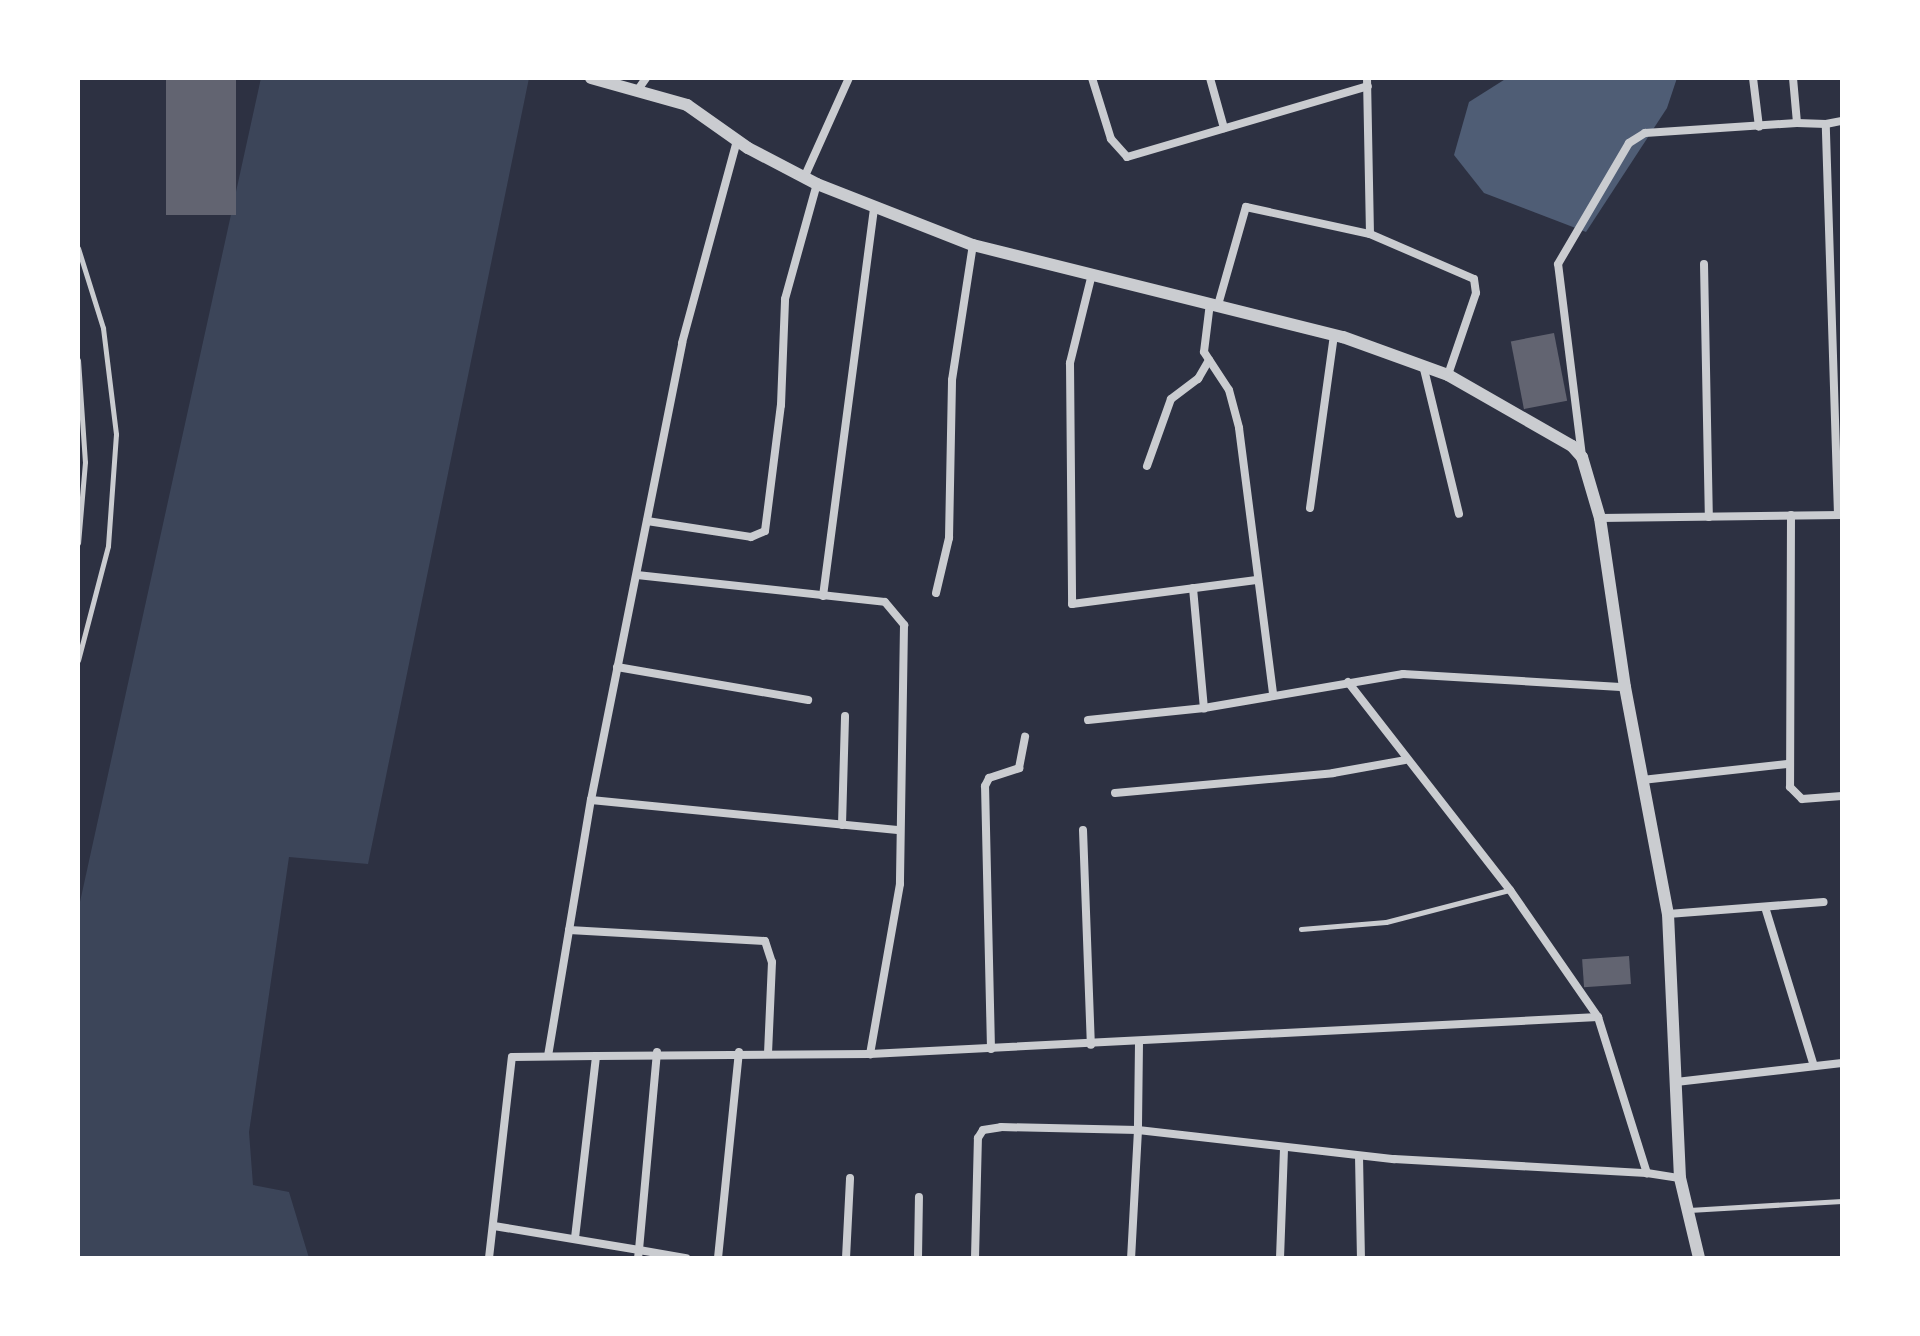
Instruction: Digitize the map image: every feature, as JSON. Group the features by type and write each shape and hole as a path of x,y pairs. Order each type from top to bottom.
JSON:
{"street":[{"path":"591,78 687,105 737,140 804,178 973,245 1334,335 1423,365 1448,375 1582,457"},
{"path":"637,91 646,78"},
{"path":"804,178 849,78"},
{"path":"1092,78 1111,139 1127,157 1367,82 1370,234"},
{"path":"1210,78 1224,128"},
{"path":"1753,78 1759,127"},
{"path":"1793,78 1797,123"},
{"path":"1699,1258 1680,1178 1668,914 1625,687 1600,518 1582,457 1558,277 1563,250 1638,135 1842,121"},
{"path":"1600,518 1840,515 1826,124"},
{"path":"548,1056 591,800 682,343 737,140"},
{"path":"647,521 751,537 765,531 781,405 785,299 817,184"},
{"path":"823,596 874,207"},
{"path":"1273,693 1234,405 1209,360 1203,331 1246,207 1370,234 1474,279 1476,293 1448,375"},
{"path":"936,593 949,538 952,380 973,245"},
{"path":"1704,264 1709,517"},
{"path":"1092,274 1070,363 1072,604 1256,580"},
{"path":"1310,508 1334,335"},
{"path":"1147,466 1171,399 1198,379 1209,360"},
{"path":"1423,365 1459,514"},
{"path":"1791,515 1787,764 1795,796 1842,796"},
{"path":"637,575 885,602 904,625 897,919 870,1054"},
{"path":"1193,588 1204,708"},
{"path":"617,667 808,700"},
{"path":"1088,720 1204,708 1273,693 1348,682 1453,674 1625,687"},
{"path":"1348,682 1405,760 1510,890 1598,1017 1647,1173"},
{"path":"842,825 845,716"},
{"path":"991,1049 985,786 989,778 1019,768 1025,737"},
{"path":"1115,793 1333,773 1405,760"},
{"path":"1642,780 1787,764"},
{"path":"591,800 898,830"},
{"path":"1083,830 1091,1045"},
{"path":"1668,914 1824,902"},
{"path":"1765,907 1814,1066"},
{"path":"569,930 765,941 772,962 768,1054"},
{"path":"489,1258 512,1057 657,1052 870,1054 1139,1043 1598,1017"},
{"path":"1131,1258 1139,1043"},
{"path":"639,1254 657,1052"},
{"path":"718,1258 739,1052"},
{"path":"575,1238 596,1056"},
{"path":"1676,1082 1842,1063"},
{"path":"975,1258 978,1138 983,1130 1138,1130 1359,1156 1647,1173 1680,1178"},
{"path":"1280,1258 1284,1148"},
{"path":"1359,1156 1361,1258"},
{"path":"846,1258 850,1178"},
{"path":"918,1258 919,1197"},
{"path":"494,1226 575,1238 639,1254 686,1258"}],"lane":[{"path":"78,248 103,328 116,434 108,546 78,660"},
{"path":"78,360 85,462 78,543"},
{"path":"1301,929 1386,922 1510,890"},
{"path":"1688,1210 1842,1201"}],"shaded area":[{"path":"261,78 529,78 368,864 289,857 249,1132 253,1185 289,1192 309,1258 78,1258 78,911"},
{"path":"1507,78 1677,78 1667,108 1586,232 1484,193 1454,155 1469,102"}],"building":[{"path":"166,78 236,78 236,215 166,215"},
{"path":"1554,333 1567,401 1524,409 1511,341"},
{"path":"1629,956 1631,984 1584,987 1582,959"}]}
